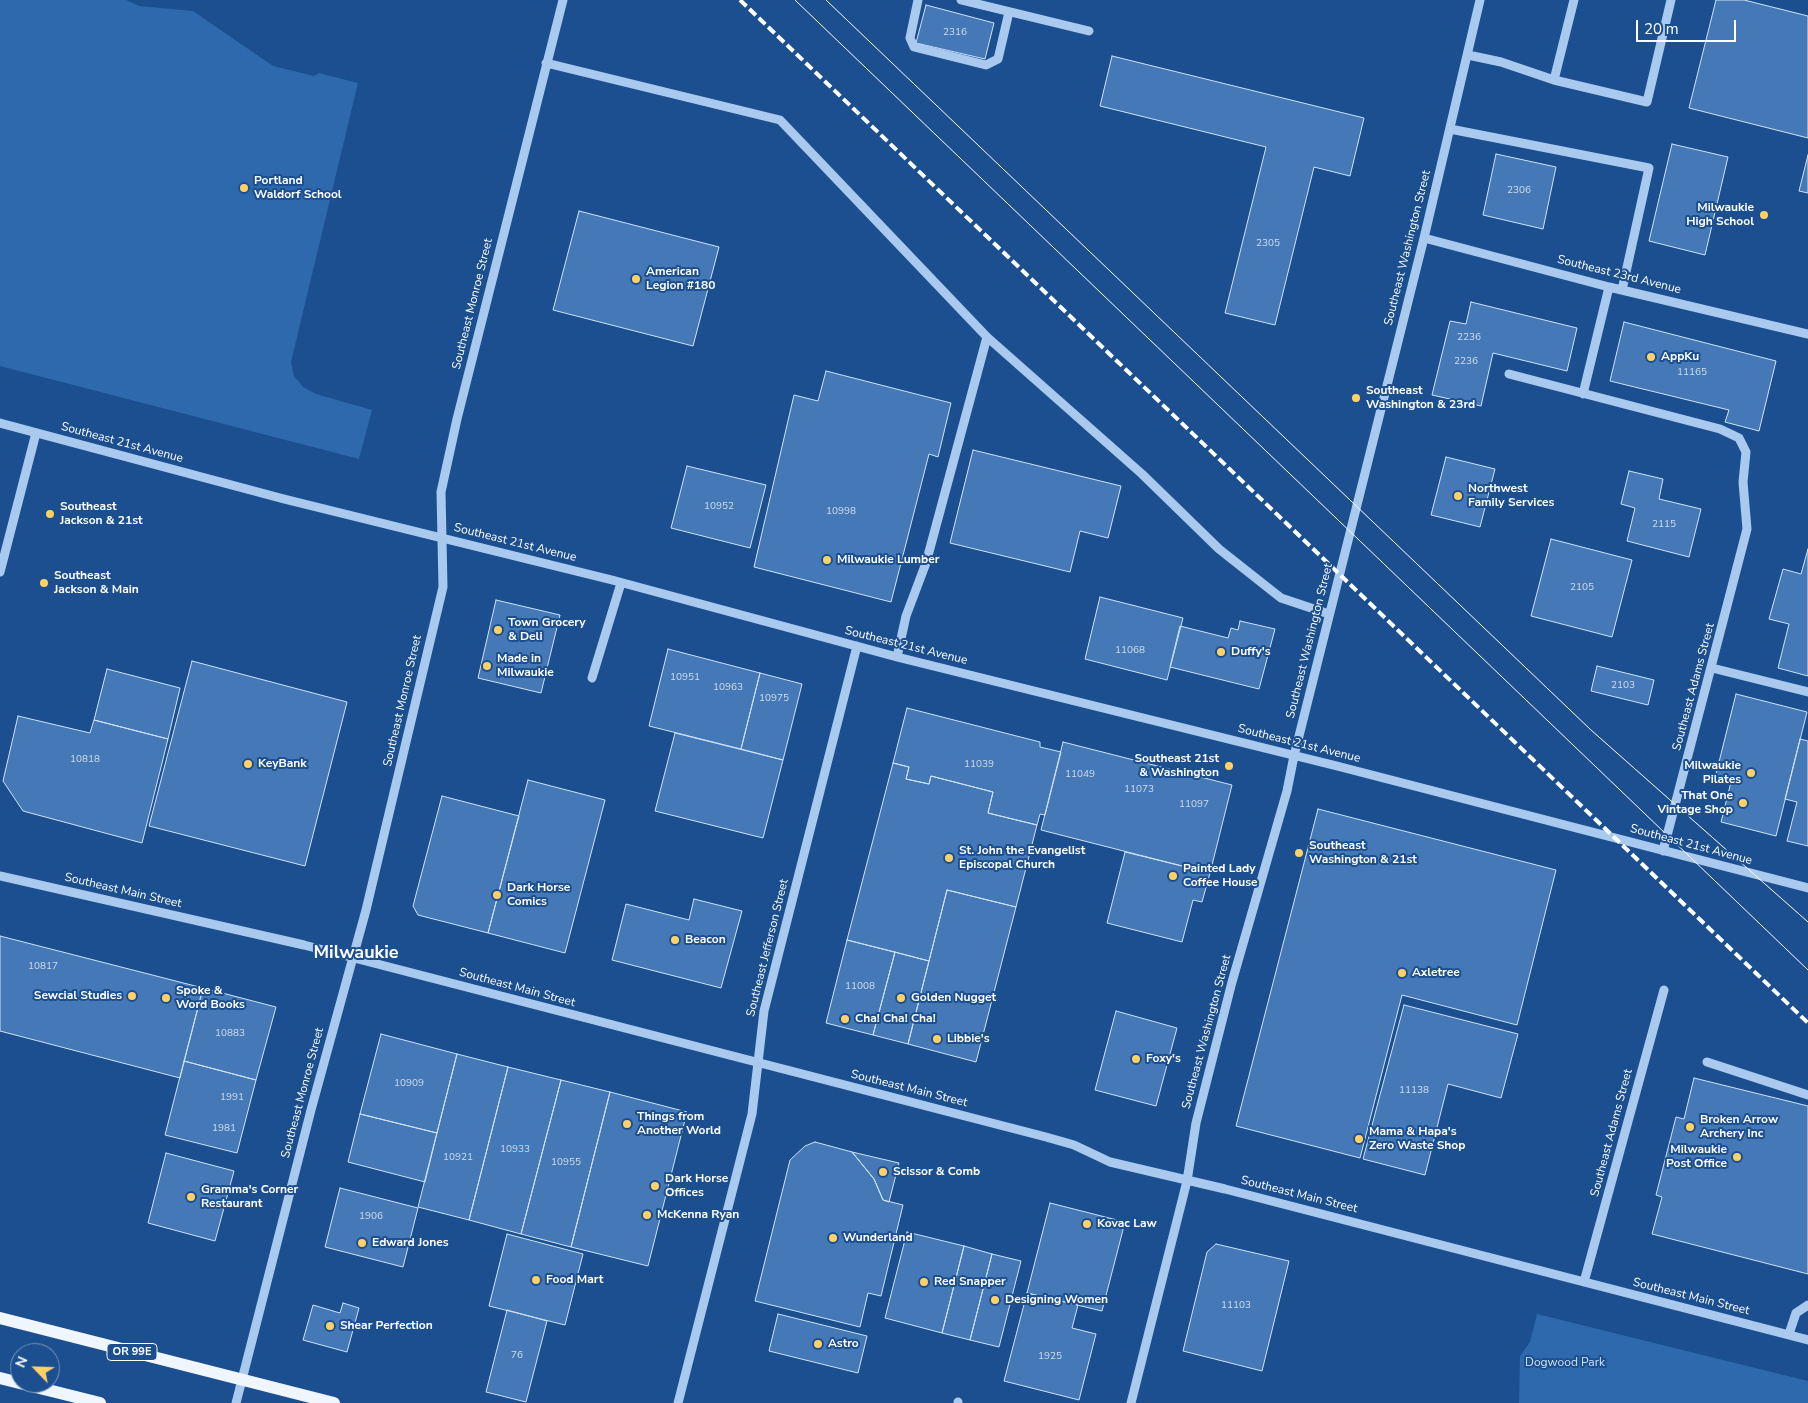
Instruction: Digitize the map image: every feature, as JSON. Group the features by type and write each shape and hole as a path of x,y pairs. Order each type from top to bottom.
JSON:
{"main road":[{"name":"OR 99E","path":"0,1318 334,1403"},
{"path":"0,1378 100,1403"}],"street":[{"name":"Southeast Monroe Street","path":"236,1403 368,901 443,588 441,492 457,419 563,0"},
{"path":"918,0 910,38 914,47 986,65 998,59 1009,12"},
{"path":"961,0 1089,31"},
{"name":"Southeast Washington Street","path":"1131,1403 1186,1180 1196,1123 1232,982 1287,791 1329,614 1424,238 1480,0"},
{"path":"1554,80 1574,0"},
{"path":"1468,54 1501,62 1554,80 1646,102 1672,0"},
{"path":"546,64 780,120 987,338 1142,474 1219,550 1280,598 1329,614"},
{"path":"1450,128 1649,168 1622,290"},
{"name":"Southeast 23rd Avenue","path":"1424,238 1609,287 1808,334"},
{"path":"1509,374 1583,394 1609,287"},
{"path":"897,657 906,616 926,563 987,338"},
{"name":"Southeast Adams Street","path":"1583,394 1720,429 1739,438 1746,452 1743,482 1748,528 1663,851"},
{"name":"Southeast 21st Avenue","path":"0,423 284,499 621,582 897,657 1294,756 1808,888"},
{"path":"0,572 36,433"},
{"path":"592,678 621,582"},
{"name":"Southeast Jefferson Street","path":"678,1403 752,1114 764,1011 857,646"},
{"path":"1712,668 1808,692"},
{"name":"Southeast Main Street","path":"0,876 352,958 1046,1137 1074,1145 1110,1162 1808,1340"},
{"name":"Southeast Adams Street","path":"1584,1282 1664,990"},
{"path":"1708,1062 1808,1095"},
{"path":"1789,1334 1796,1313 1808,1305"}],"green space":[{"name":"Portland Waldorf School","path":"0,0 126,0 139,6 193,11 273,66 314,76 319,73 358,83 291,362 294,376 303,387 316,394 372,410 359,459 0,366"},
{"name":"Dogwood Park","path":"1537,1314 1808,1381 1808,1403 1519,1403 1520,1356 1530,1342"}],"building":[{"path":"1716,0 1744,0 1808,16 1808,138 1689,108"},
{"path":"926,5 994,23 985,59 916,43"},
{"path":"1112,56 1364,118 1350,176 1314,167 1275,325 1225,313 1266,147 1100,106"},
{"path":"1672,144 1728,157 1705,255 1649,241"},
{"path":"1496,154 1556,167 1543,229 1483,215"},
{"path":"1808,155 1808,193 1799,191"},
{"name":"American Legion #180","path":"579,211 719,247 693,346 553,310"},
{"path":"1471,302 1577,328 1567,371 1493,353 1481,406 1432,395 1450,321 1466,324"},
{"path":"1624,322 1776,361 1759,431 1725,422 1729,410 1610,381"},
{"path":"826,371 951,403 938,457 929,454 891,602 754,567 794,395 818,401"},
{"path":"973,450 1121,486 1108,538 1080,531 1070,572 950,543"},
{"path":"1446,457 1495,469 1480,527 1431,515"},
{"path":"687,466 766,485 750,548 671,528"},
{"path":"1629,471 1663,479 1659,499 1701,509 1689,557 1627,541 1635,508 1621,504"},
{"path":"1551,539 1632,560 1612,637 1531,616"},
{"path":"1808,549 1808,676 1778,668 1789,624 1769,619 1783,569 1801,574"},
{"path":"1100,597 1183,618 1167,680 1085,659"},
{"path":"496,600 560,615 541,693 478,678"},
{"name":"Duffy's","path":"1240,621 1275,629 1259,689 1170,667 1180,626 1228,638 1231,628 1238,630"},
{"path":"668,649 760,673 741,749 649,726"},
{"name":"KeyBank","path":"192,661 347,702 305,866 149,826"},
{"path":"1597,666 1654,680 1648,705 1591,691"},
{"path":"107,669 180,688 168,739 94,720"},
{"path":"760,673 802,684 783,760 741,749"},
{"path":"1736,694 1807,712 1776,836 1721,822 1731,782 1715,778"},
{"path":"907,708 1040,742 1040,747 1061,752 1045,815 1040,814 1037,825 988,813 993,792 931,776 929,784 906,779 909,767 893,763"},
{"path":"18,716 90,733 94,720 168,739 142,843 23,811 3,781"},
{"path":"675,733 783,760 763,838 655,811"},
{"path":"1800,739 1808,741 1808,846 1787,841 1797,802 1785,799"},
{"path":"1063,742 1232,785 1210,873 1041,830"},
{"name":"St. John the Evangelist Episcopal Church","path":"893,763 909,767 906,779 929,784 931,776 993,792 988,813 1037,825 1016,907 947,890 929,961 847,940"},
{"path":"528,780 605,800 565,953 488,933"},
{"path":"442,796 519,816 488,933 418,915 413,906"},
{"name":"Axletree","path":"1318,809 1556,870 1517,1025 1402,995 1360,1158 1236,1126"},
{"path":"1125,852 1210,873 1202,902 1193,900 1182,942 1107,923"},
{"path":"947,890 1016,907 976,1062 908,1044"},
{"name":"Beacon","path":"694,899 742,911 721,988 612,960 626,904 689,920"},
{"path":"0,936 203,988 180,1078 0,1031"},
{"path":"847,940 895,952 873,1035 826,1023"},
{"name":"Golden Nugget","path":"895,952 929,961 908,1044 873,1035"},
{"path":"203,988 276,1007 256,1080 184,1061"},
{"path":"1404,1005 1518,1034 1501,1098 1448,1084 1425,1175 1363,1159"},
{"name":"Foxy's","path":"1116,1011 1177,1028 1156,1106 1095,1090"},
{"path":"381,1034 457,1054 437,1133 360,1114"},
{"path":"457,1054 508,1067 469,1220 418,1207"},
{"path":"184,1061 256,1080 237,1153 165,1135"},
{"path":"508,1067 561,1080 521,1234 469,1220"},
{"name":"Milwaukie Post Office","path":"1694,1078 1808,1106 1808,1274 1652,1234 1662,1197 1656,1195 1676,1117 1684,1119"},
{"path":"561,1080 610,1092 571,1247 521,1234"},
{"path":"610,1092 687,1112 648,1266 571,1247"},
{"path":"360,1114 437,1133 425,1182 348,1162"},
{"name":"Wunderland","path":"815,1142 852,1152 874,1179 883,1200 903,1205 881,1296 868,1293 860,1327 755,1301 790,1160 805,1146"},
{"name":"Scissor & Comb","path":"852,1152 899,1163 889,1202 883,1200 874,1179"},
{"name":"Gramma's Corner Restaurant","path":"166,1153 234,1171 215,1241 148,1223"},
{"path":"340,1188 418,1208 403,1267 325,1247"},
{"path":"1050,1203 1125,1222 1102,1311 1027,1293"},
{"name":"Red Snapper","path":"907,1232 964,1246 942,1333 885,1318"},
{"name":"Food Mart","path":"507,1234 583,1254 565,1325 489,1306"},
{"path":"1216,1244 1289,1261 1262,1371 1183,1351 1207,1252"},
{"path":"964,1246 992,1254 970,1340 942,1333"},
{"name":"Designing Women","path":"992,1254 1021,1261 999,1347 970,1340"},
{"path":"1027,1293 1078,1305 1072,1328 1096,1334 1079,1400 1004,1381"},
{"name":"Shear Perfection","path":"343,1303 359,1308 347,1352 303,1340 313,1305 340,1313"},
{"path":"507,1310 547,1321 526,1402 486,1392"},
{"name":"Astro","path":"778,1314 867,1336 858,1373 769,1351"}],"tram line":[{"path":"795,0 1808,970"},
{"path":"826,0 1591,730 1808,922"}],"railway":[{"path":"740,0 1808,1023"}],"place":[{"name":"Portland Waldorf School","path":"244,188"},
{"name":"Milwaukie High School","path":"1764,215"},
{"name":"American Legion #180","path":"636,279"},
{"name":"AppKu","path":"1651,357"},
{"name":"Southeast Washington & 23rd","path":"1356,398"},
{"name":"Northwest Family Services","path":"1458,496"},
{"name":"Southeast Jackson & 21st","path":"50,514"},
{"name":"Milwaukie Lumber","path":"827,560"},
{"name":"Southeast Jackson & Main","path":"44,583"},
{"name":"Town Grocery & Deli","path":"498,630"},
{"name":"Duffy's","path":"1221,652"},
{"name":"Made in Milwaukie","path":"487,666"},
{"name":"KeyBank","path":"248,764"},
{"name":"Southeast 21st & Washington","path":"1229,766"},
{"name":"Milwaukie Pilates","path":"1751,773"},
{"name":"That One Vintage Shop","path":"1743,803"},
{"name":"Southeast Washington & 21st","path":"1299,853"},
{"name":"St. John the Evangelist Episcopal Church","path":"949,858"},
{"name":"Painted Lady Coffee House","path":"1173,876"},
{"name":"Dark Horse Comics","path":"497,895"},
{"name":"Beacon","path":"675,940"},
{"name":"Axletree","path":"1402,973"},
{"name":"Sewcial Studies","path":"132,996"},
{"name":"Spoke & Word Books","path":"166,998"},
{"name":"Golden Nugget","path":"901,998"},
{"name":"Cha! Cha! Cha!","path":"845,1019"},
{"name":"Libbie's","path":"937,1039"},
{"name":"Foxy's","path":"1136,1059"},
{"name":"Things from Another World","path":"627,1124"},
{"name":"Broken Arrow Archery Inc","path":"1690,1127"},
{"name":"Mama & Hapa's Zero Waste Shop","path":"1359,1139"},
{"name":"Milwaukie Post Office","path":"1737,1157"},
{"name":"Scissor & Comb","path":"883,1172"},
{"name":"Dark Horse Offices","path":"655,1186"},
{"name":"Gramma's Corner Restaurant","path":"191,1197"},
{"name":"McKenna Ryan","path":"647,1215"},
{"name":"Kovac Law","path":"1087,1224"},
{"name":"Wunderland","path":"833,1238"},
{"name":"Edward Jones","path":"362,1243"},
{"name":"Food Mart","path":"536,1280"},
{"name":"Red Snapper","path":"924,1282"},
{"name":"Designing Women","path":"995,1300"},
{"name":"Shear Perfection","path":"330,1326"},
{"name":"Astro","path":"818,1344"}],"district":[{"name":"Milwaukie","path":"356,954"}]}
